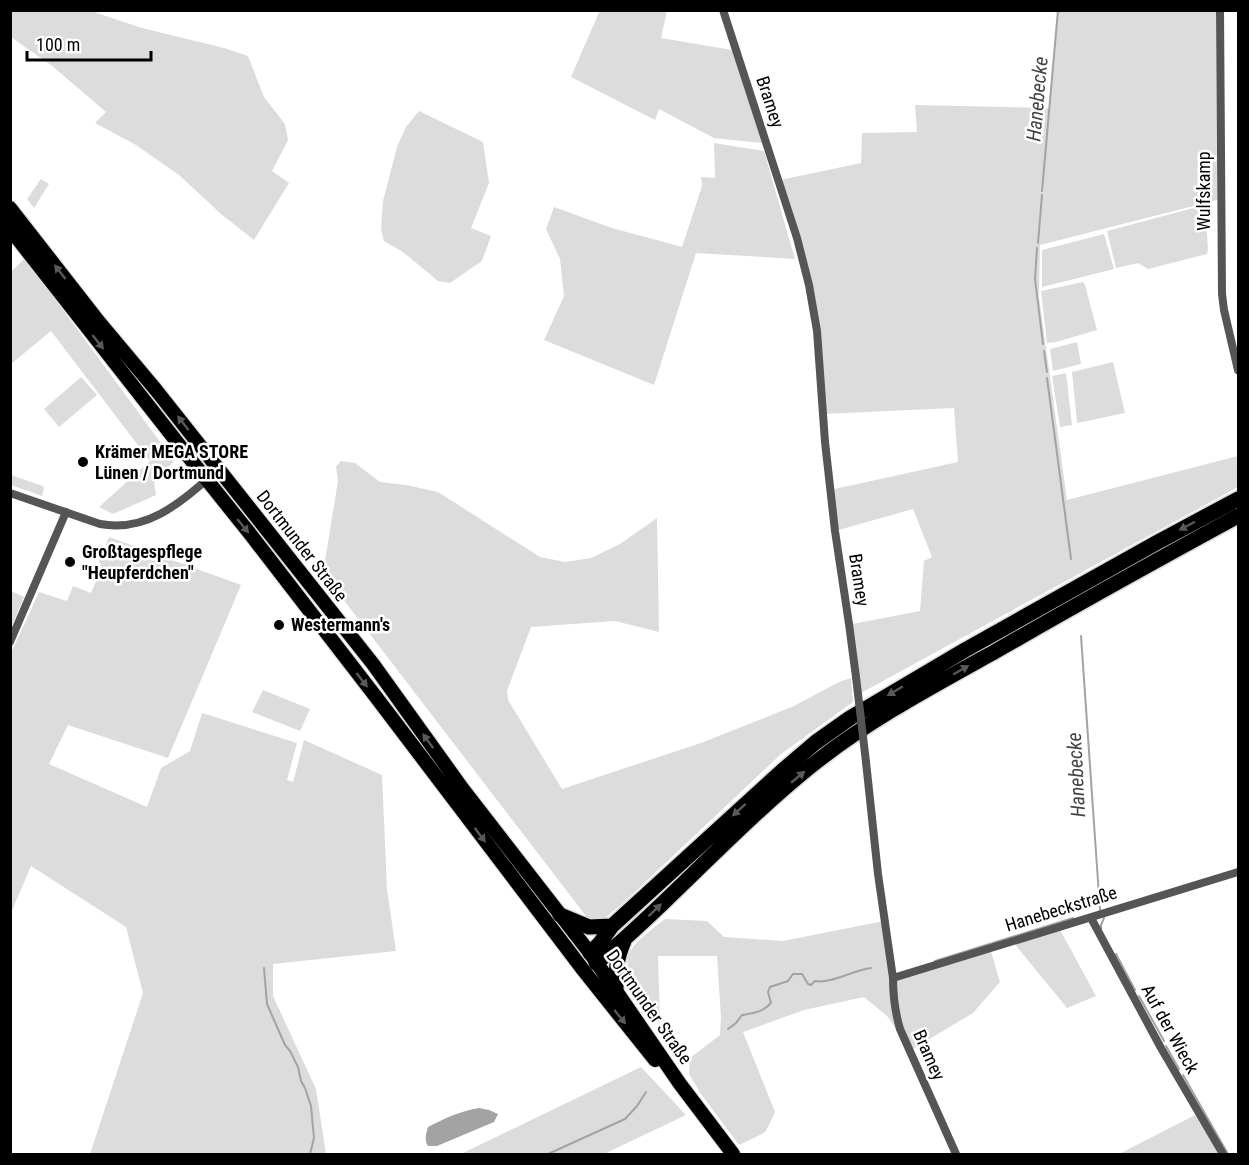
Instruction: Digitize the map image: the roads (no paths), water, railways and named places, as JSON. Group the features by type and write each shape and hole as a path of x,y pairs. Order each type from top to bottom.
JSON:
{"highway":[{"path":"586,962 612,926 816,742 850,718 1016,621 1239,499"},
{"path":"586,962 626,938 751,818 811,766 847,739 892,710 1239,516"},
{"path":"560,915 589,927 612,926"},
{"path":"616,990 618,956 626,938"}],"main road":[{"name":"Dortmunder Straße","path":"10,207 373,664 462,788 560,915 586,962 616,990 680,1084"},
{"name":"Dortmunder Straße","path":"10,229 586,962 654,1058 680,1084"},
{"path":"680,1084 733,1155"}],"street":[{"name":"Bramey","path":"723,10 797,238 809,285 817,331 825,442 834,521 856,677 878,874 893,978 893,995 900,1029 956,1155"},
{"name":"Wulfskamp","path":"1220,10 1222,294 1239,370"},
{"path":"10,493 100,524 114,526 136,524 176,505 219,469"},
{"path":"10,642 66,512"},
{"name":"Hanebeckstraße","path":"893,978 1239,872"},
{"name":"Auf der Wieck","path":"1090,918 1222,1155"}],"waterway":[{"name":"Hanebecke","path":"1042,191 1058,10"},
{"name":"Hanebecke","path":"1038,243 1042,195"},
{"name":"Hanebecke","path":"1037,248 1035,279 1043,344"},
{"name":"Hanebecke","path":"1044,351 1047,372"},
{"name":"Hanebecke","path":"1047,378 1071,559"},
{"name":"Hanebecke","path":"1081,636 1100,910"},
{"name":"Hanebecke","path":"935,961 1073,918"},
{"path":"1101,929 1104,918"},
{"path":"1116,954 1135,990"},
{"path":"264,968 267,1004 285,1045 298,1067 311,1106 314,1138 310,1154"},
{"name":"Hanebecke","path":"728,1029 742,1015 758,1012 768,1006 771,1003 768,992 770,987 788,981 793,974 802,974 811,985 815,981 828,981 871,968"},
{"path":"1139,996 1164,1041"},
{"path":"1166,1046 1179,1069"},
{"path":"1183,1075 1228,1154"},
{"name":"Hanebecke","path":"548,1154 625,1119 646,1092"}],"place":[{"name":"Krämer MEGA STORE Lünen / Dortmund","path":"83,462"},
{"name":"Großtagespflege \"Heupferdchen\"","path":"70,562"},
{"name":"Westermann's","path":"279,625"}]}
